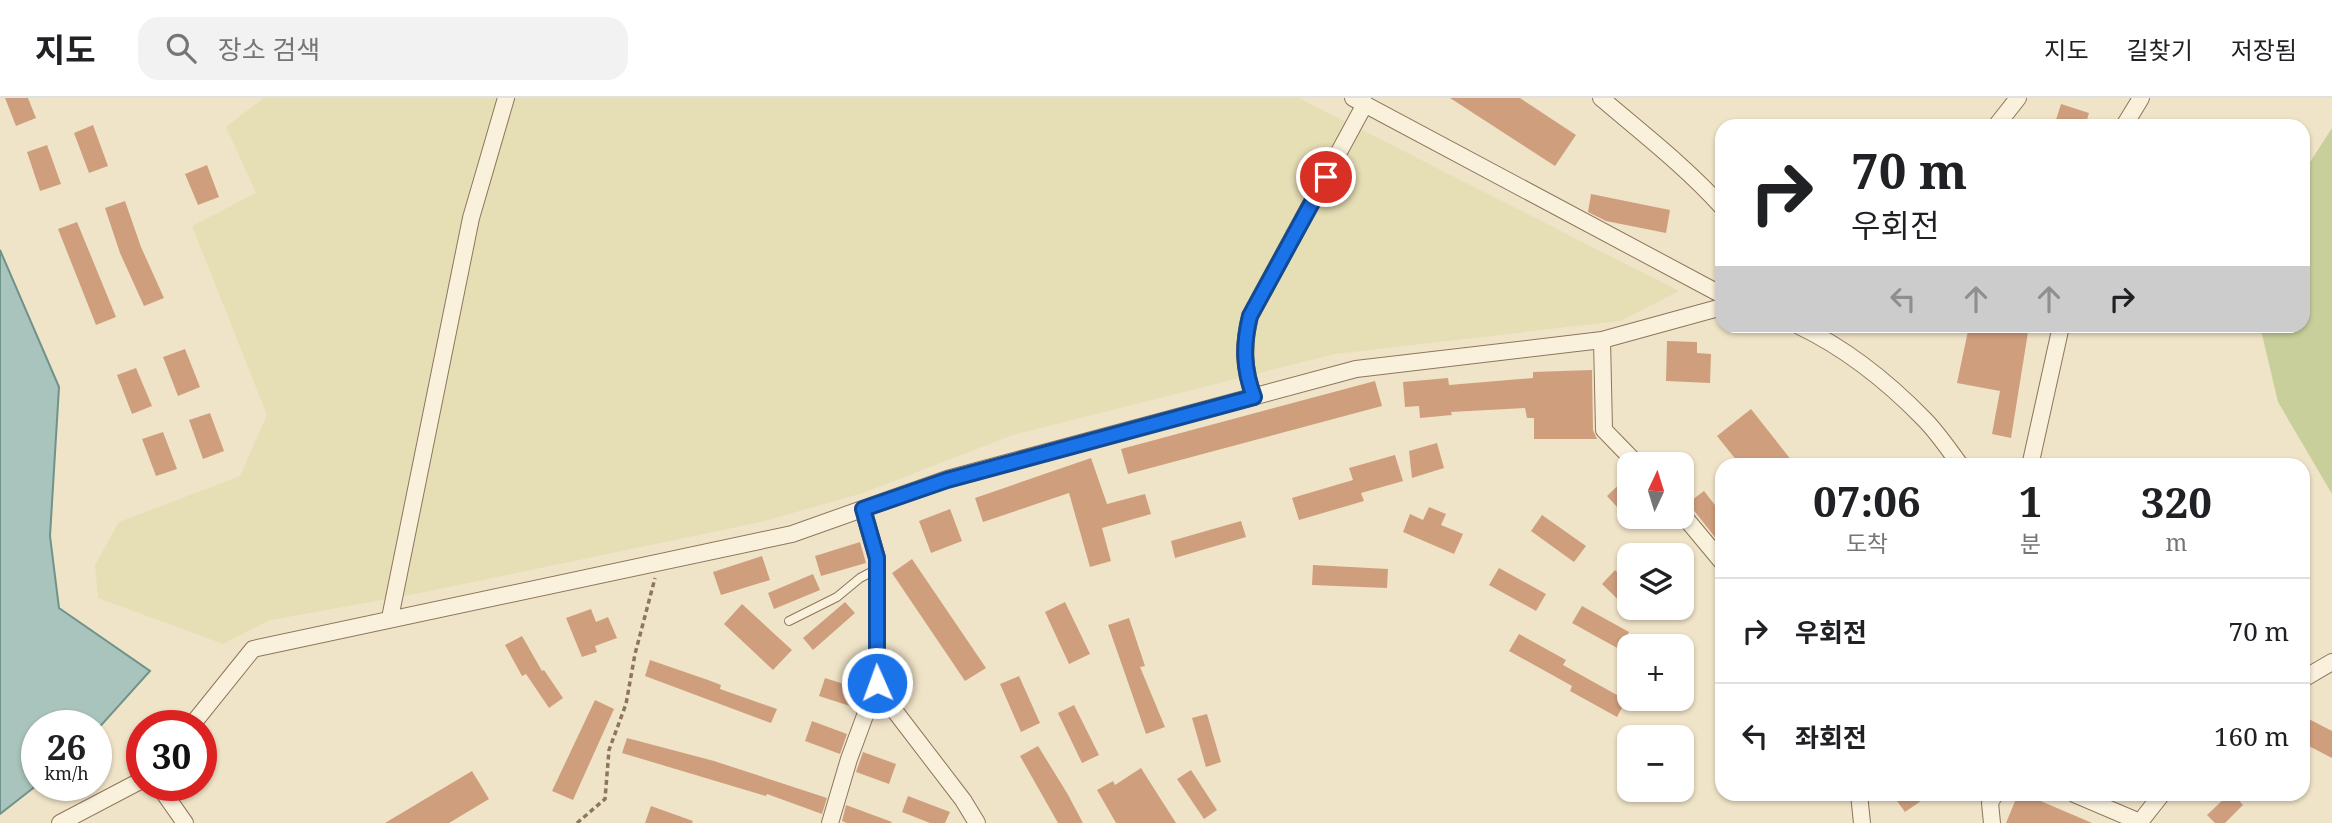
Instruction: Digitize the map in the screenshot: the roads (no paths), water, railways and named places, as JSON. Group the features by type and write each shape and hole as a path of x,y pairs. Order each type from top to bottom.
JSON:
{"street":[{"path":"390,618 471,218 506,98"},
{"path":"1601,98 1715,199"},
{"path":"2002,119 2018,98"},
{"path":"2128,119 2141,98"},
{"path":"1254,397 1244,359 1245,335 1250,316 1359,101 1715,291"},
{"path":"204,710 253,649 792,534 947,480 1356,369 1602,340 1715,309"},
{"path":"1813,333 1876,375 1925,420 1955,458"},
{"path":"2032,458 2059,333"},
{"path":"1602,340 1604,430 1625,452"},
{"path":"830,823 849,759 877,683 877,558 863,509"},
{"path":"1694,528 1715,554"},
{"path":"2310,675 2332,662"},
{"path":"874,693 891,706 962,800 976,823"},
{"path":"60,823 126,788"},
{"path":"170,801 185,823"},
{"path":"1860,801 1862,823"},
{"path":"1991,801 1992,823"},
{"path":"2090,801 2140,822 2156,801"}],"lane":[{"path":"789,621 837,597 860,578 877,569"}],"water":[{"path":"0,250 59,387 50,536 59,608 150,671 112,713 112,710 21,710 21,798 0,814"}]}
